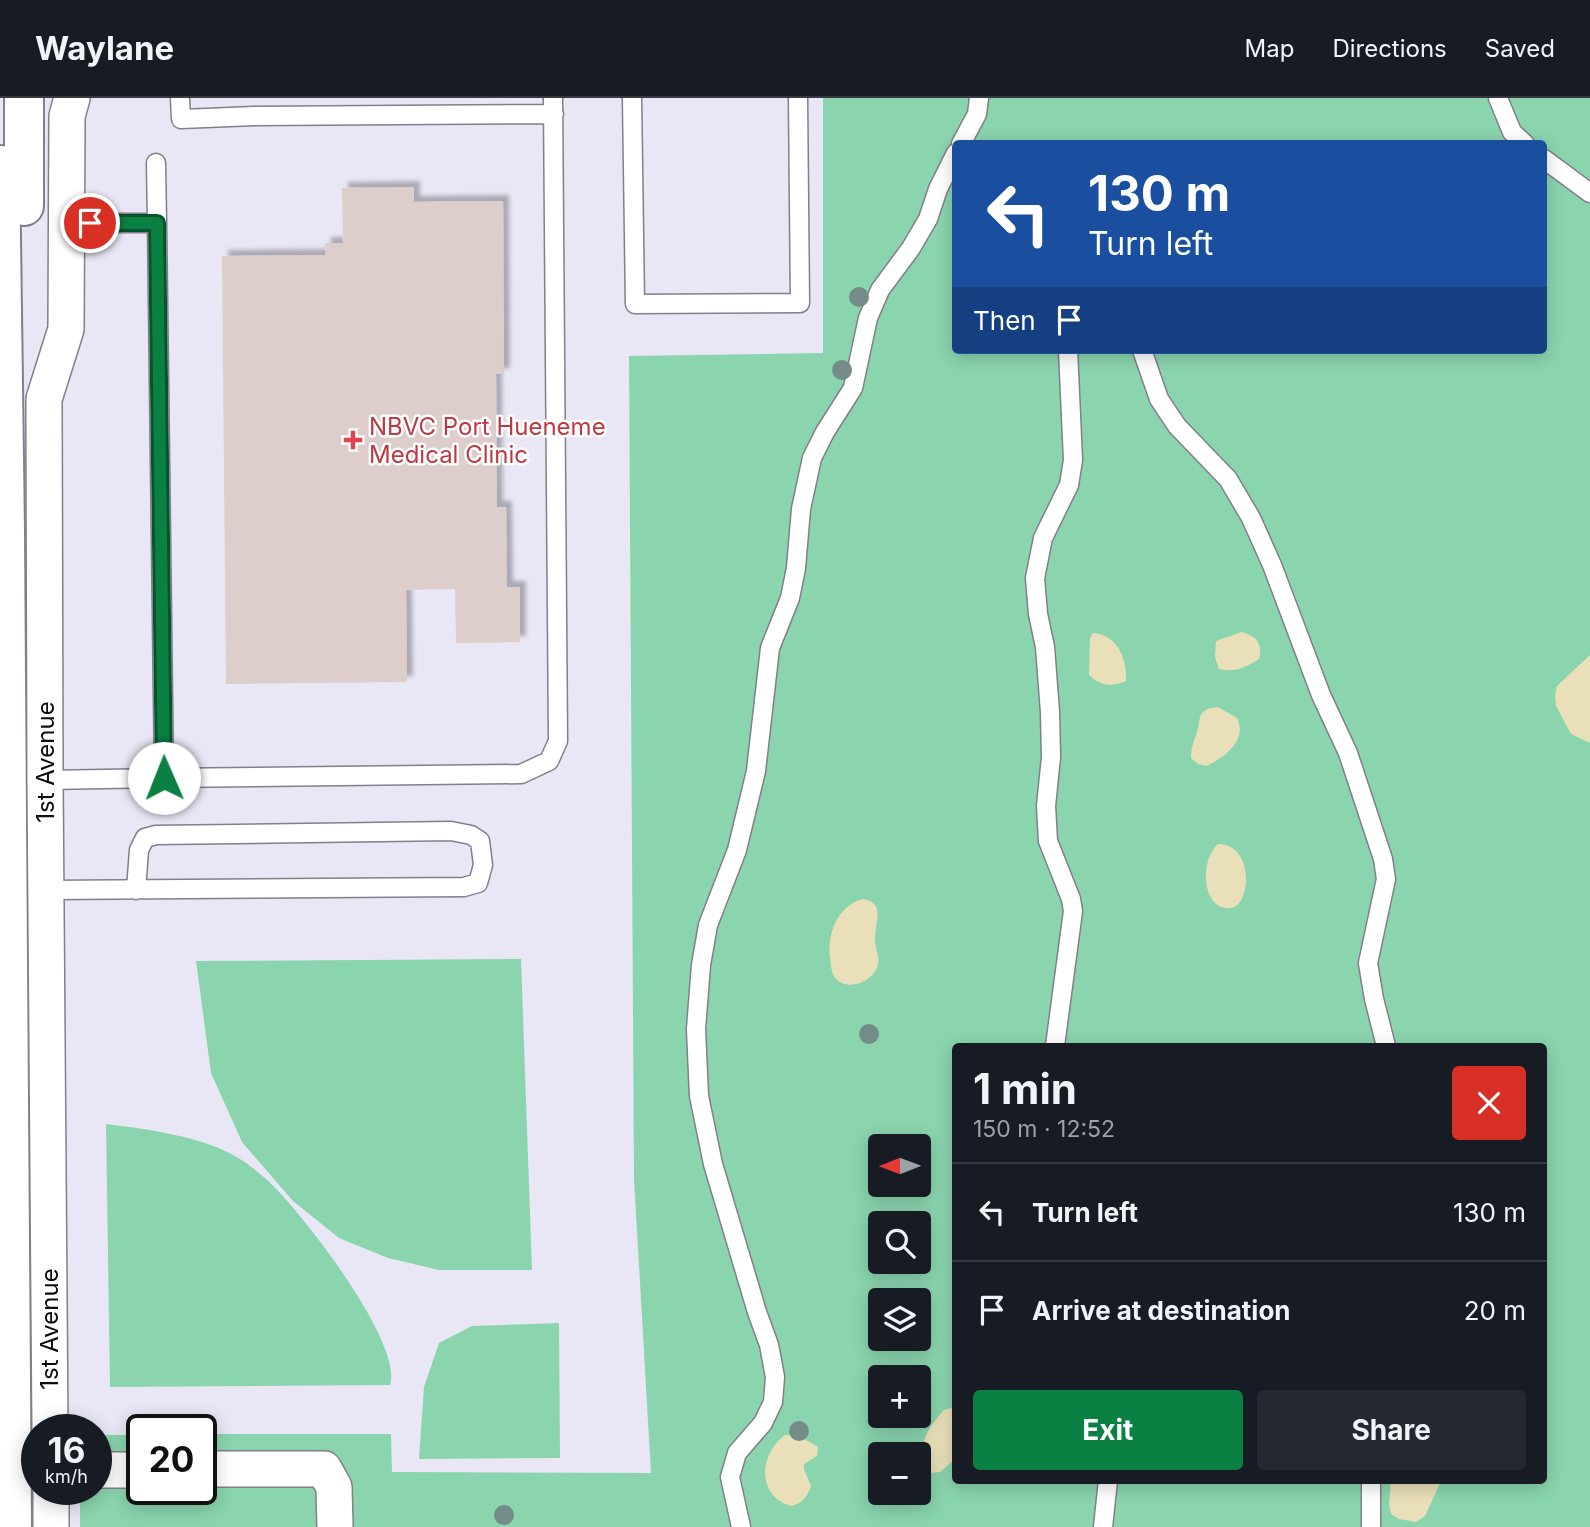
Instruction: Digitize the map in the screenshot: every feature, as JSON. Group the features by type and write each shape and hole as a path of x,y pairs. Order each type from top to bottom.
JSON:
{"main road":[{"path":"3,385 24,238 24,98"},
{"path":"0,165 12,1527"}],"street":[{"name":"1st Avenue","path":"50,1414 44,399 66,329 67,116 72,98"},
{"path":"217,1469 324,1469 334,1488 335,1527"},
{"path":"51,1505 51,1527"}],"lane":[{"path":"45,780 521,774 549,761 558,741 554,106 181,119 180,98"},
{"path":"632,98 635,304 800,303 798,98"},
{"path":"969,125 973,98"},
{"path":"963,140 977,114 979,98"},
{"path":"1498,98 1513,132 1521,140"},
{"path":"741,1527 730,1476 737,1453 763,1423 773,1402 775,1377 769,1345 713,1164 699,1096 696,1029 701,965 708,925 737,850 757,771 770,648 790,598 796,568 801,509 813,458 825,432 853,388 868,318 880,290 911,248 928,219 952,161"},
{"path":"1547,161 1590,193"},
{"path":"156,163 164,778"},
{"path":"65,223 157,223"},
{"path":"1055,1043 1073,911 1071,899 1048,841 1046,806 1051,757 1050,712 1045,647 1038,614 1035,578 1043,538 1069,485 1073,460 1068,354"},
{"path":"1143,354 1159,398 1177,426 1228,479 1251,518 1272,565 1321,695 1348,753 1383,859 1386,878 1368,962 1384,1043"},
{"path":"46,890 136,890 464,887 478,883 483,865 480,841 471,835 451,831 156,835 145,838 139,850 136,890"},
{"path":"1102,1527 1109,1484"},
{"path":"1110,1484 1110,1527"},
{"path":"1371,1484 1371,1527"}],"green space":[{"path":"823,98 1590,98 1590,1527 80,1527 80,1505 112,1505 112,1435 126,1435 126,1505 217,1505 217,1434 391,1434 392,1472 651,1473 634,1179 629,356 823,353"},
{"path":"521,959 532,1270 439,1270 388,1258 339,1238 293,1201 242,1142 211,1073 196,961"},
{"path":"106,1124 155,1131 206,1143 239,1158 266,1179 323,1245 365,1309 381,1339 390,1365 390,1385 110,1387"},
{"path":"559,1323 560,1458 419,1459 424,1387 439,1343 472,1326"}],"sand":[{"path":"1242,632 1258,641 1259,659 1240,668 1219,669 1215,657 1216,641"},
{"path":"1093,633 1115,643 1123,657 1126,681 1106,684 1089,675 1090,638"},
{"path":"1590,655 1590,743 1571,734 1556,706 1555,695 1557,686"},
{"path":"1218,707 1237,718 1240,726 1237,741 1220,758 1206,766 1198,764 1191,755 1201,716 1206,710"},
{"path":"1218,844 1230,847 1244,864 1246,875 1243,897 1238,905 1231,908 1214,902 1206,884 1208,862"},
{"path":"863,899 870,901 877,909 875,941 878,964 867,980 847,985 841,983 833,974 830,940 840,914"},
{"path":"952,1408 952,1462 940,1472 931,1473 931,1442 924,1442 933,1423 944,1410"},
{"path":"785,1435 802,1438 818,1447 817,1456 804,1464 811,1486 802,1501 791,1506 772,1493 765,1474 770,1453"},
{"path":"1391,1484 1440,1484 1425,1516 1416,1522 1399,1519 1391,1514"}],"building":[{"path":"414,187 414,202 503,201 504,374 496,374 497,507 506,507 507,587 520,587 520,642 456,643 455,589 406,590 407,682 226,684 222,256 325,255 325,243 343,243 342,188"}],"place":[{"name":"NBVC Port Hueneme Medical Clinic","path":"353,440"}],"route":[{"path":"90,223 157,223 164,778"}]}
